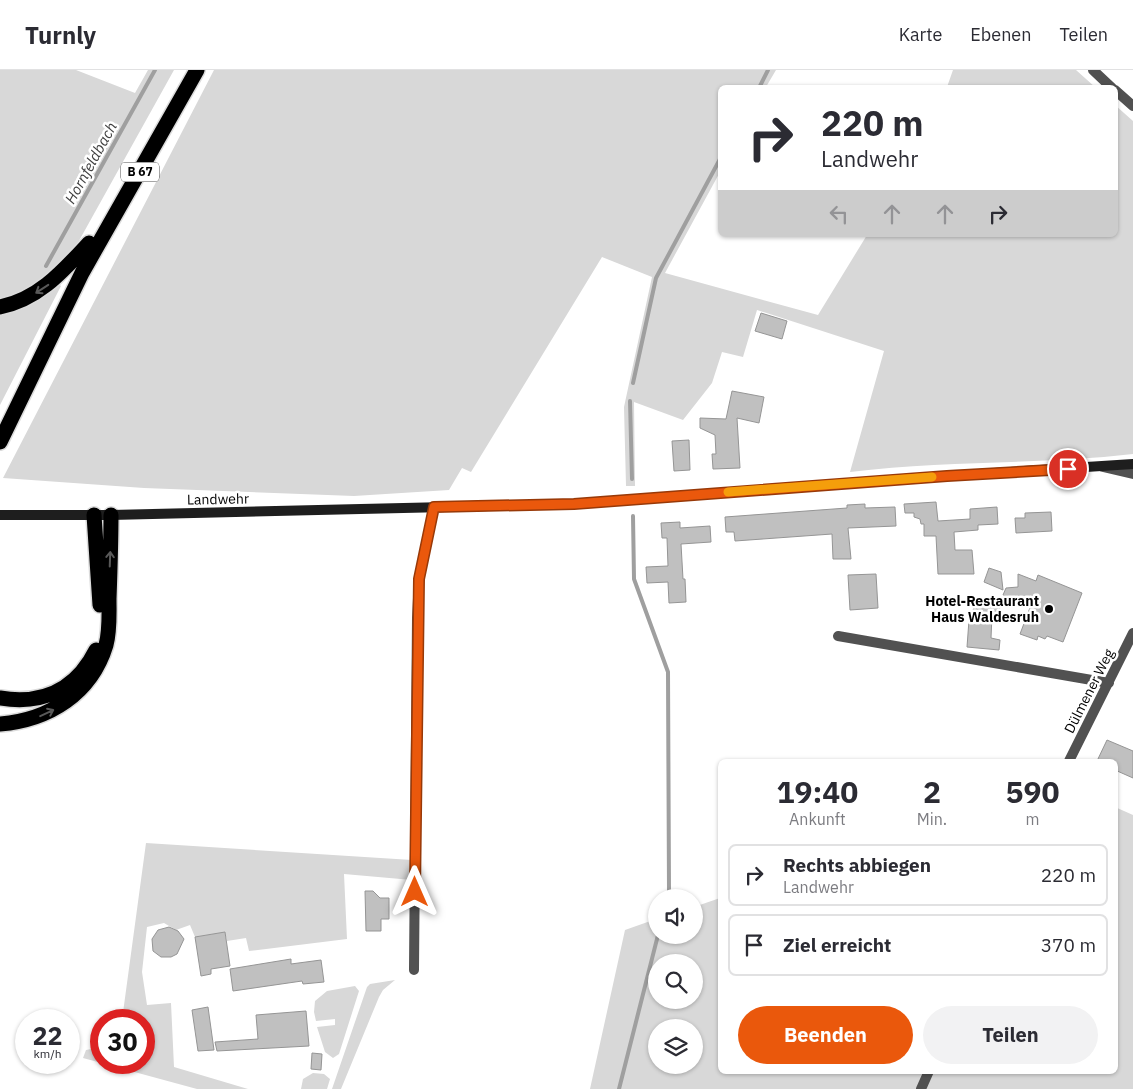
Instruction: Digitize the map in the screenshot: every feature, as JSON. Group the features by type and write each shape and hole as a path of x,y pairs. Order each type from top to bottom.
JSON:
{"highway":[{"name":"B 67","path":"0,419 90,243 187,70"},
{"name":"B 67","path":"0,442 82,273 198,70"},
{"path":"0,307 21,300 50,283 90,243"},
{"path":"0,698 19,701 56,693 73,681 90,662 98,645 101,625 94,515"},
{"path":"0,724 15,723 42,716 64,704 81,691 92,676 107,643 111,515"}],"main road":[{"name":"Landwehr","path":"2,515 111,515 574,504 1133,464"}],"street":[{"path":"1093,70 1110,85"},
{"path":"1118,93 1133,106"},
{"path":"1102,467 1133,474"},
{"path":"414,970 418,598 423,554 434,507"},
{"name":"Dülmener Weg","path":"1070,759 1133,633"},
{"path":"838,636 1109,683"},
{"path":"921,1089 928,1074"}],"shaded area":[{"path":"0,70 76,70 135,93 148,70 174,70 75,248 34,287 0,302"},
{"path":"214,70 776,70 767,85 718,85 718,176 665,273 818,315 866,237 1118,237 1118,108 1133,121 1133,454 1062,460 885,468 850,472 884,351 757,310 743,357 722,352 712,383 683,420 634,402 635,486 626,486 624,407 652,277 602,257 471,472 462,468 449,490 354,496 144,488 3,478"},
{"path":"953,70 1076,70 1093,85 948,85"},
{"path":"58,283 61,286 0,405 0,313"},
{"path":"1118,808 1133,815 1133,1089 590,1089 625,930 648,922 648,944 703,944 703,904 718,899 718,1074 1118,1074"},
{"path":"146,843 412,860 412,880 344,874 347,939 249,951 246,938 227,941 225,932 195,937 190,925 176,930 164,923 147,927 142,972 147,1005 171,1003 174,1067 248,1089 197,1089 142,1074 155,1074 155,1009 123,1009"},
{"path":"395,980 383,990 379,997 341,1089 332,1089 367,987 370,984"},
{"path":"355,986 359,991 339,1054 333,1058 325,1052 317,1027 335,1025 335,1019 316,1021 314,1012 315,1001 327,991"},
{"path":"90,1049 90,1060 83,1058 86,1050"},
{"path":"313,1073 324,1074 330,1079 327,1089 301,1089 303,1079"}],"building":[{"path":"761,313 787,321 782,339 755,331"},
{"path":"732,391 764,397 759,423 737,418 740,468 713,469 712,454 716,454 715,435 700,428 700,418 726,419"},
{"path":"689,440 690,470 674,471 672,441"},
{"path":"936,502 938,521 970,519 970,509 997,507 998,524 978,525 978,530 954,532 955,550 972,550 974,574 938,574 936,536 924,536 924,524 921,524 920,519 914,517 914,513 905,513 904,504"},
{"path":"865,504 865,508 895,507 896,526 848,528 851,559 833,559 832,534 735,541 734,532 726,532 725,517 847,508 847,505"},
{"path":"1051,512 1052,531 1016,533 1015,518 1025,518 1025,513"},
{"path":"680,522 680,528 710,526 711,542 681,544 686,602 669,603 668,582 647,583 646,567 668,566 667,538 662,538 661,523"},
{"path":"989,568 1001,572 1003,590 984,582"},
{"path":"876,574 878,608 850,610 848,575"},
{"path":"1018,574 1036,581 1038,575 1082,593 1063,642 1047,636 1045,639 1038,636 1037,640 1020,634 1031,605 1003,595 1006,588 1018,587"},
{"path":"976,603 1000,605 999,616 992,615 991,638 1000,640 999,650 967,647 969,620"},
{"path":"1107,740 1133,751 1133,778 1118,771 1118,759 1098,759"},
{"path":"365,891 373,891 380,898 389,898 389,919 381,919 381,931 366,931"},
{"path":"169,927 178,931 184,939 177,954 171,957 161,957 153,951 152,939 158,930"},
{"path":"225,932 230,966 211,969 211,974 201,976 195,937"},
{"path":"291,959 291,964 321,960 324,982 303,984 302,981 233,991 230,969"},
{"path":"208,1007 214,1050 198,1051 192,1010"},
{"path":"306,1011 309,1046 217,1051 215,1042 258,1039 256,1015"},
{"path":"312,1053 322,1054 321,1070 311,1069"}],"waterway":[{"name":"Hornfeldbach","path":"46,266 155,70"},
{"path":"760,85 768,70"},
{"path":"633,383 656,278 718,163"},
{"path":"630,401 632,479"},
{"path":"633,516 634,579 668,672 669,889"},
{"path":"619,1089 656,944"}],"slow traffic":[{"path":"728,492 932,477"}],"place":[{"name":"Hotel-Restaurant Haus Waldesruh","path":"1049,609"}],"route":[{"path":"415,892 419,579 434,507 574,504 947,476 1068,469"}]}
